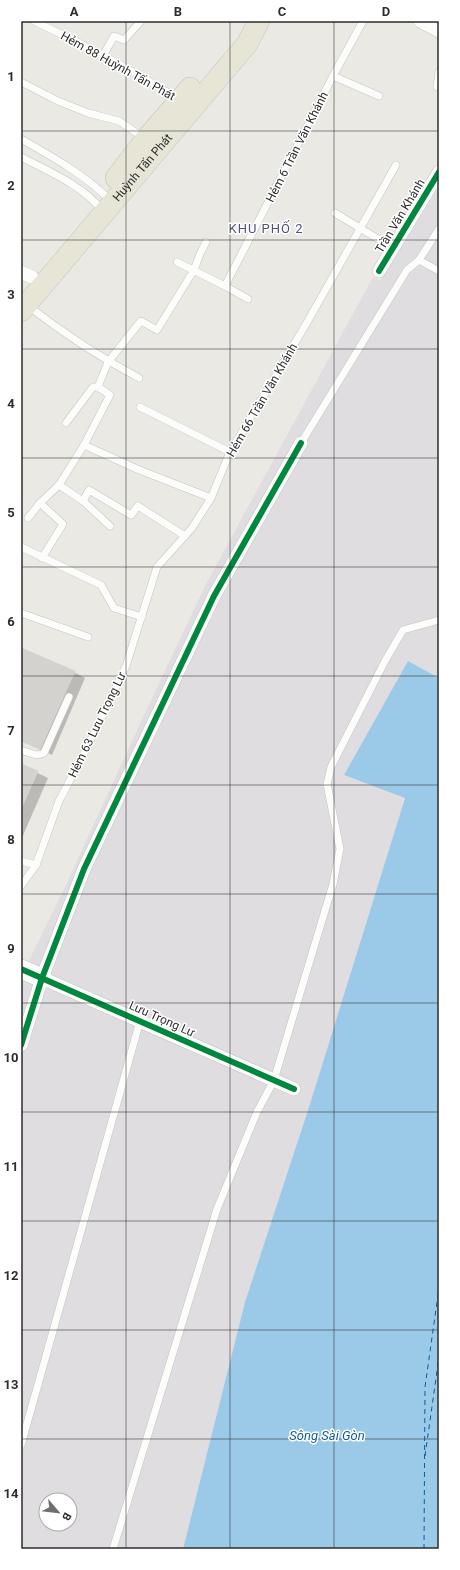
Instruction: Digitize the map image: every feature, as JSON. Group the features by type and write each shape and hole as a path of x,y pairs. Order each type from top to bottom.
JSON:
{"main road":[{"name":"Huỳnh Tấn Phát","path":"24,293 104,203 146,139 236,34 254,21"},
{"name":"Huỳnh Tấn Phát","path":"24,293 247,44 259,21"}],"street":[{"path":"420,21 438,29"},
{"name":"Trần Văn Khánh","path":"379,271 439,172"},
{"path":"21,1045 42,978 84,869 214,596 301,443"},
{"name":"Lưu Trọng Lư","path":"21,969 294,1089"}],"lane":[{"name":"Hẻm 88 Huỳnh Tấn Phát","path":"34,21 78,42 180,100"},
{"path":"103,56 114,36 124,40 141,21"},
{"name":"Hẻm 6 Trần Văn Khánh","path":"226,286 333,76 363,21"},
{"path":"437,87 439,72"},
{"path":"333,76 379,96"},
{"path":"21,82 58,101 88,113 118,121 146,139"},
{"path":"21,140 63,162 104,203"},
{"path":"21,157 71,183 104,203"},
{"name":"Hẻm 66 Trần Văn Khánh","path":"157,567 192,528 211,498 230,452 361,228 396,165"},
{"path":"335,213 393,248"},
{"path":"301,443 407,270 419,260 439,229"},
{"path":"98,387 108,362 141,321 157,330 194,270 206,242"},
{"path":"419,260 439,271"},
{"path":"177,262 226,286 248,299"},
{"path":"24,293 64,334 108,362 139,378"},
{"path":"28,518 59,485 84,445 110,395 98,387 92,387 66,423"},
{"path":"140,407 230,452"},
{"path":"84,445 137,469 211,498"},
{"path":"59,485 83,501 110,526"},
{"path":"83,501 88,490 131,515 138,506 185,536"},
{"path":"40,504 63,524 42,558"},
{"path":"21,547 101,585 114,608 142,617"},
{"name":"Hẻm 63 Lưu Trọng Lư","path":"21,886 36,865 60,801 126,666 157,567"},
{"path":"21,613 88,637"},
{"path":"113,1549 217,1209 257,1112 274,1080 333,884 340,849 327,784 331,767 385,661 403,630 439,620"},
{"path":"21,750 33,755 40,755 44,752 69,697"},
{"path":"21,861 36,865"},
{"path":"21,1445 140,1021"}],"shaded area":[{"path":"439,187 439,678 408,661 344,775 405,798 310,1104 245,1302 183,1549 21,1549 21,977 64,889 205,586 373,277 380,281"}],"water":[{"name":"Sông Sài Gòn","path":"408,661 439,678 439,1549 183,1549 245,1302 310,1104 405,798 344,775"}],"building":[{"path":"21,648 75,671 40,749 21,741"},
{"path":"21,764 38,771 21,809"}],"ferry route":[{"path":"424,1549 425,1387 439,1288"},
{"path":"425,1456 439,1357"}],"cycle path":[{"path":"379,271 439,172"},
{"path":"21,1045 42,978 84,869 214,596 301,443"},
{"path":"21,969 294,1089"}],"district":[{"name":"KHU PHỐ 2","path":"266,228"}]}
